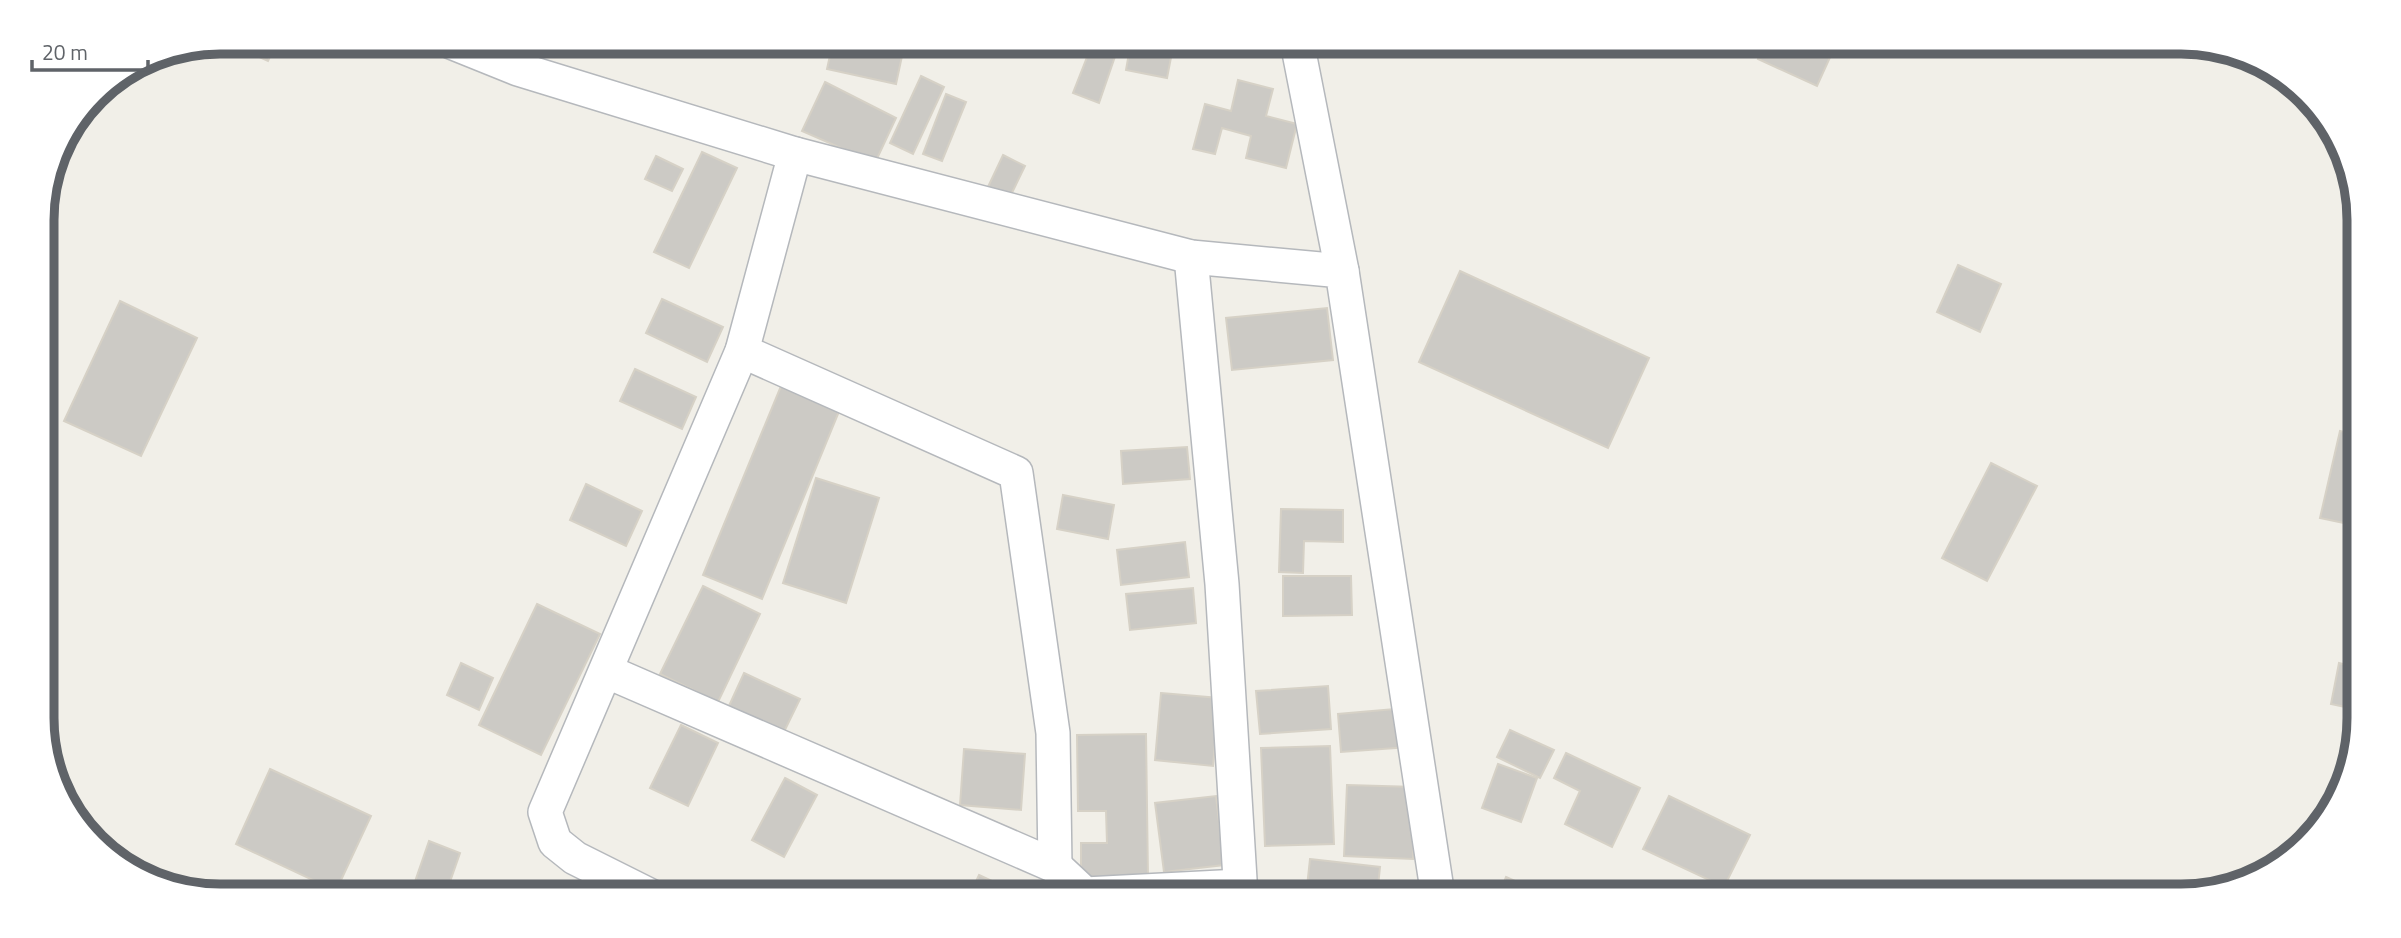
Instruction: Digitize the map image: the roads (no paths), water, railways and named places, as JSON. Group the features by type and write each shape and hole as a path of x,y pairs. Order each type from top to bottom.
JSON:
{"street":[{"path":"481,54 518,69 794,154 1191,257 1342,271"},
{"path":"1299,54 1342,271 1436,883"},
{"path":"627,884 575,858 555,842 545,812 742,351 794,154"},
{"path":"1191,257 1222,584 1241,883"},
{"path":"742,351 1016,473 1053,733 1055,866"},
{"path":"606,671 1055,866 1074,884"}]}
